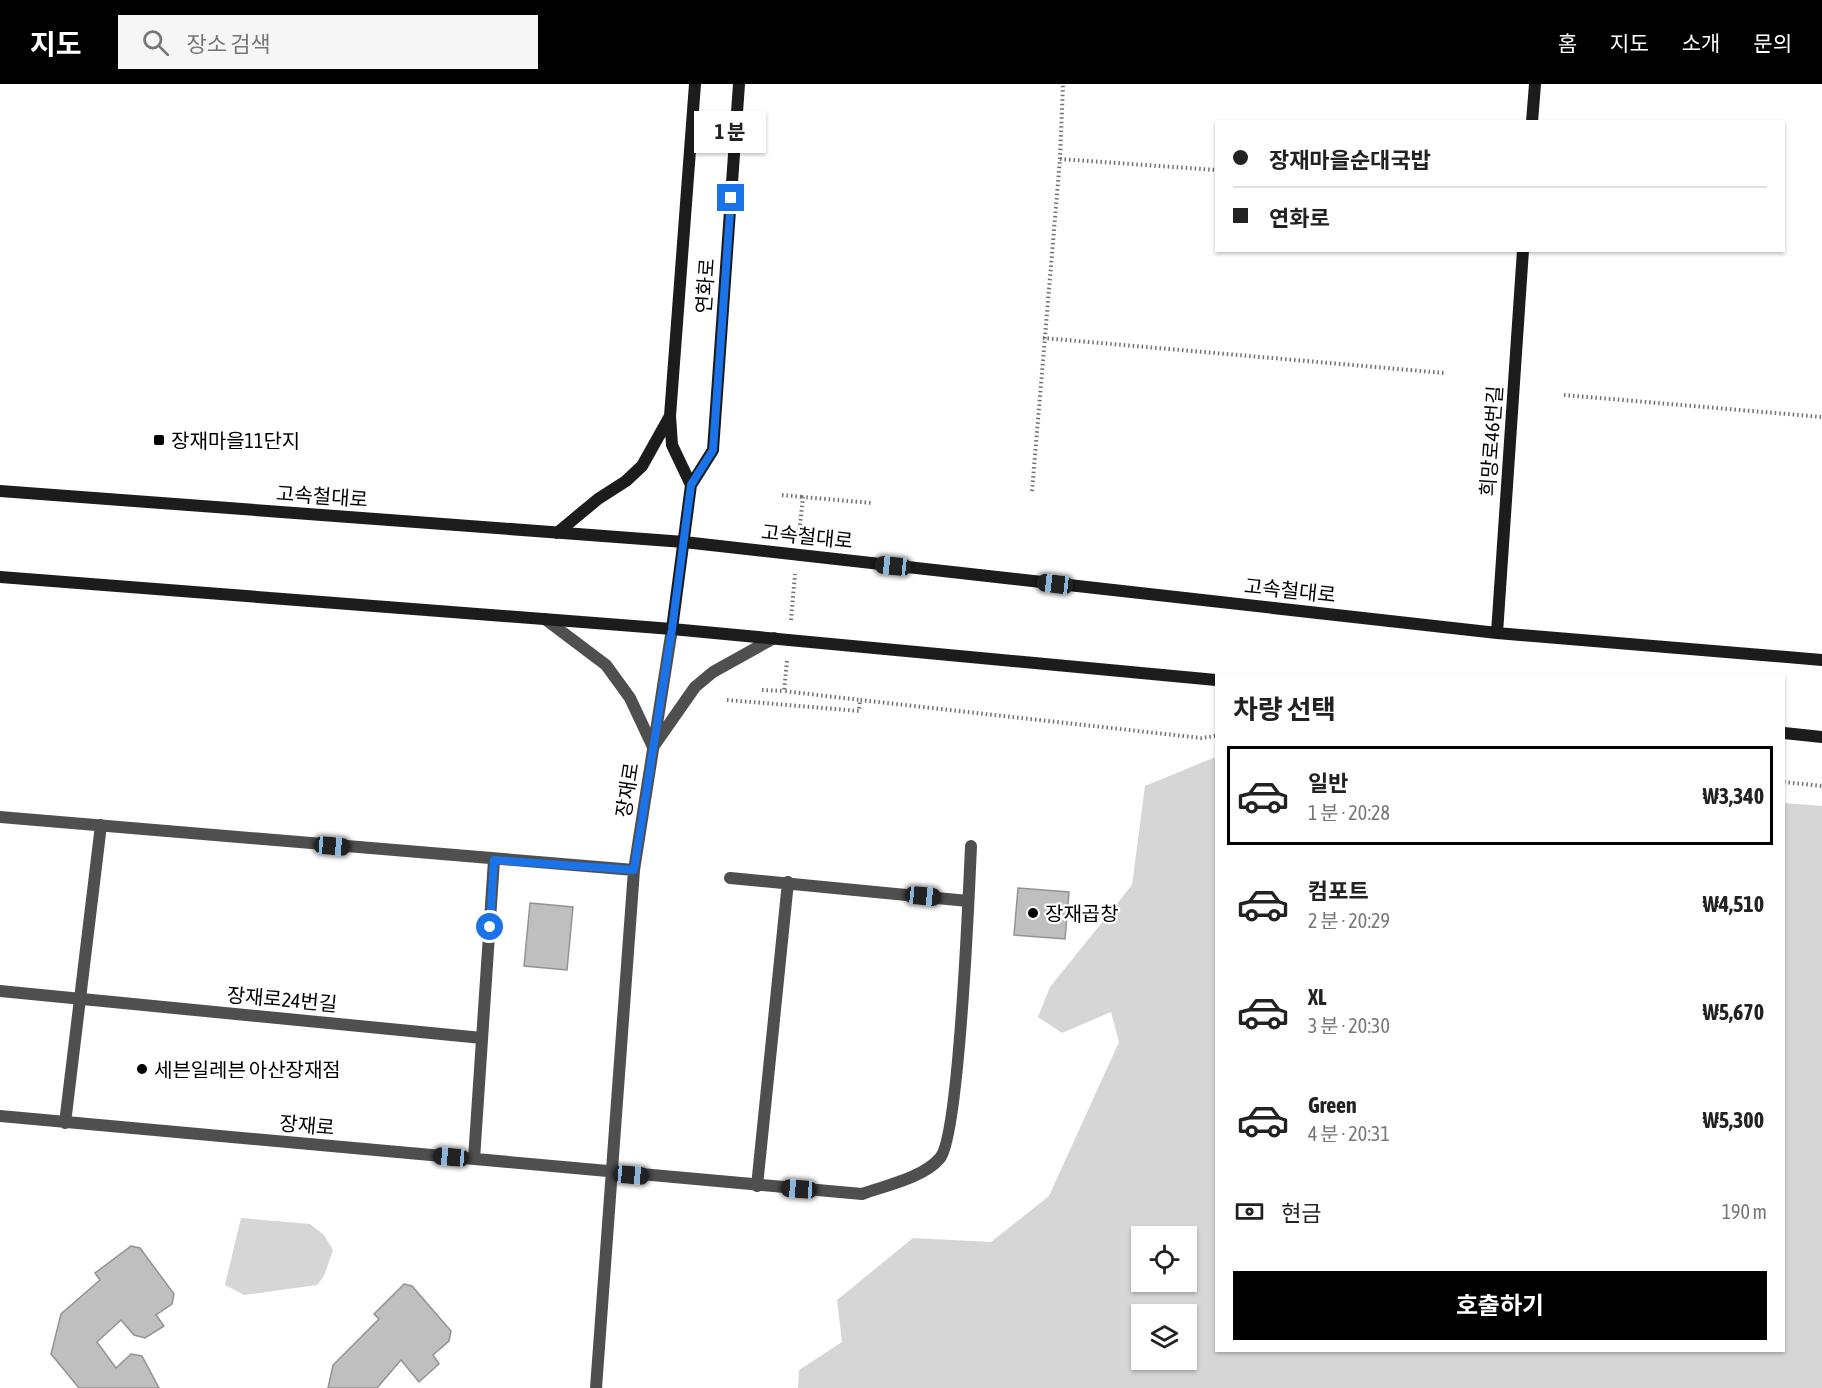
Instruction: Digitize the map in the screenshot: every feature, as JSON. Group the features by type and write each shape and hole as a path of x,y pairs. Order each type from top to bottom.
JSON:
{"main road":[{"name":"연화로","path":"691,485 672,445 669,416 694,84"},
{"name":"연화로","path":"672,629 691,485 713,450 739,84"},
{"path":"1532,120 1535,84"},
{"name":"희망로46번길","path":"1497,633 1523,252"},
{"path":"557,533 598,499 626,481 642,466 669,416"},
{"name":"고속철대로","path":"0,491 684,542 1497,633 1822,660"},
{"path":"0,577 672,629 1215,680"},
{"path":"1785,733 1822,737"}],"street":[{"path":"545,619 606,665 630,698 653,747 695,687 713,672 774,638"},
{"name":"장재로","path":"610,1173 634,870 672,629"},
{"path":"0,817 634,870"},
{"path":"65,1123 78,999 101,825"},
{"name":"장재로","path":"0,1116 862,1194 929,1169 942,1156 954,1095 971,846"},
{"path":"474,1160 494,860"},
{"path":"730,878 968,901"},
{"path":"757,1186 788,882"},
{"name":"장재로24번길","path":"0,991 482,1038"},
{"path":"596,1388 610,1173"}],"path":[{"path":"1032,491 1043,338 1060,159 1063,84"},
{"path":"1060,159 1215,171"},
{"path":"1043,338 1444,373"},
{"path":"1564,395 1822,417"},
{"path":"782,495 872,503"},
{"path":"798,542 803,497"},
{"path":"791,622 796,565"},
{"path":"784,691 787,657"},
{"path":"762,690 1201,738 1215,736"},
{"path":"727,700 859,711 860,700"},
{"path":"1785,782 1822,786"}],"shaded area":[{"path":"1215,758 1215,1352 1785,1352 1785,803 1822,806 1822,1388 798,1388 799,1370 842,1342 837,1300 913,1238 991,1242 1049,1196 1119,1042 1111,1012 1062,1033 1038,1017 1050,987 1132,885 1145,786"},
{"path":"241,1218 310,1224 324,1235 333,1250 324,1276 317,1285 244,1295 225,1285"}],"building":[{"path":"1018,888 1069,892 1065,939 1014,935"},
{"path":"530,903 573,907 567,970 524,966"},
{"path":"131,1246 140,1248 174,1294 172,1304 156,1315 164,1326 145,1338 134,1335 121,1320 97,1342 116,1368 131,1354 142,1356 159,1388 79,1388 51,1354 61,1314 100,1280 95,1273"},
{"path":"404,1284 412,1286 451,1331 449,1341 433,1355 439,1364 419,1382 401,1360 377,1388 328,1388 333,1365 379,1319 374,1314"}],"place":[{"name":"장재마을11단지","path":"159,440"},
{"name":"장재곱창","path":"1033,913"},
{"name":"세븐일레븐 아산장재점","path":"142,1069"}],"route":[{"path":"490,927 494,860 634,870 672,629 691,485 713,450 731,198"}]}
